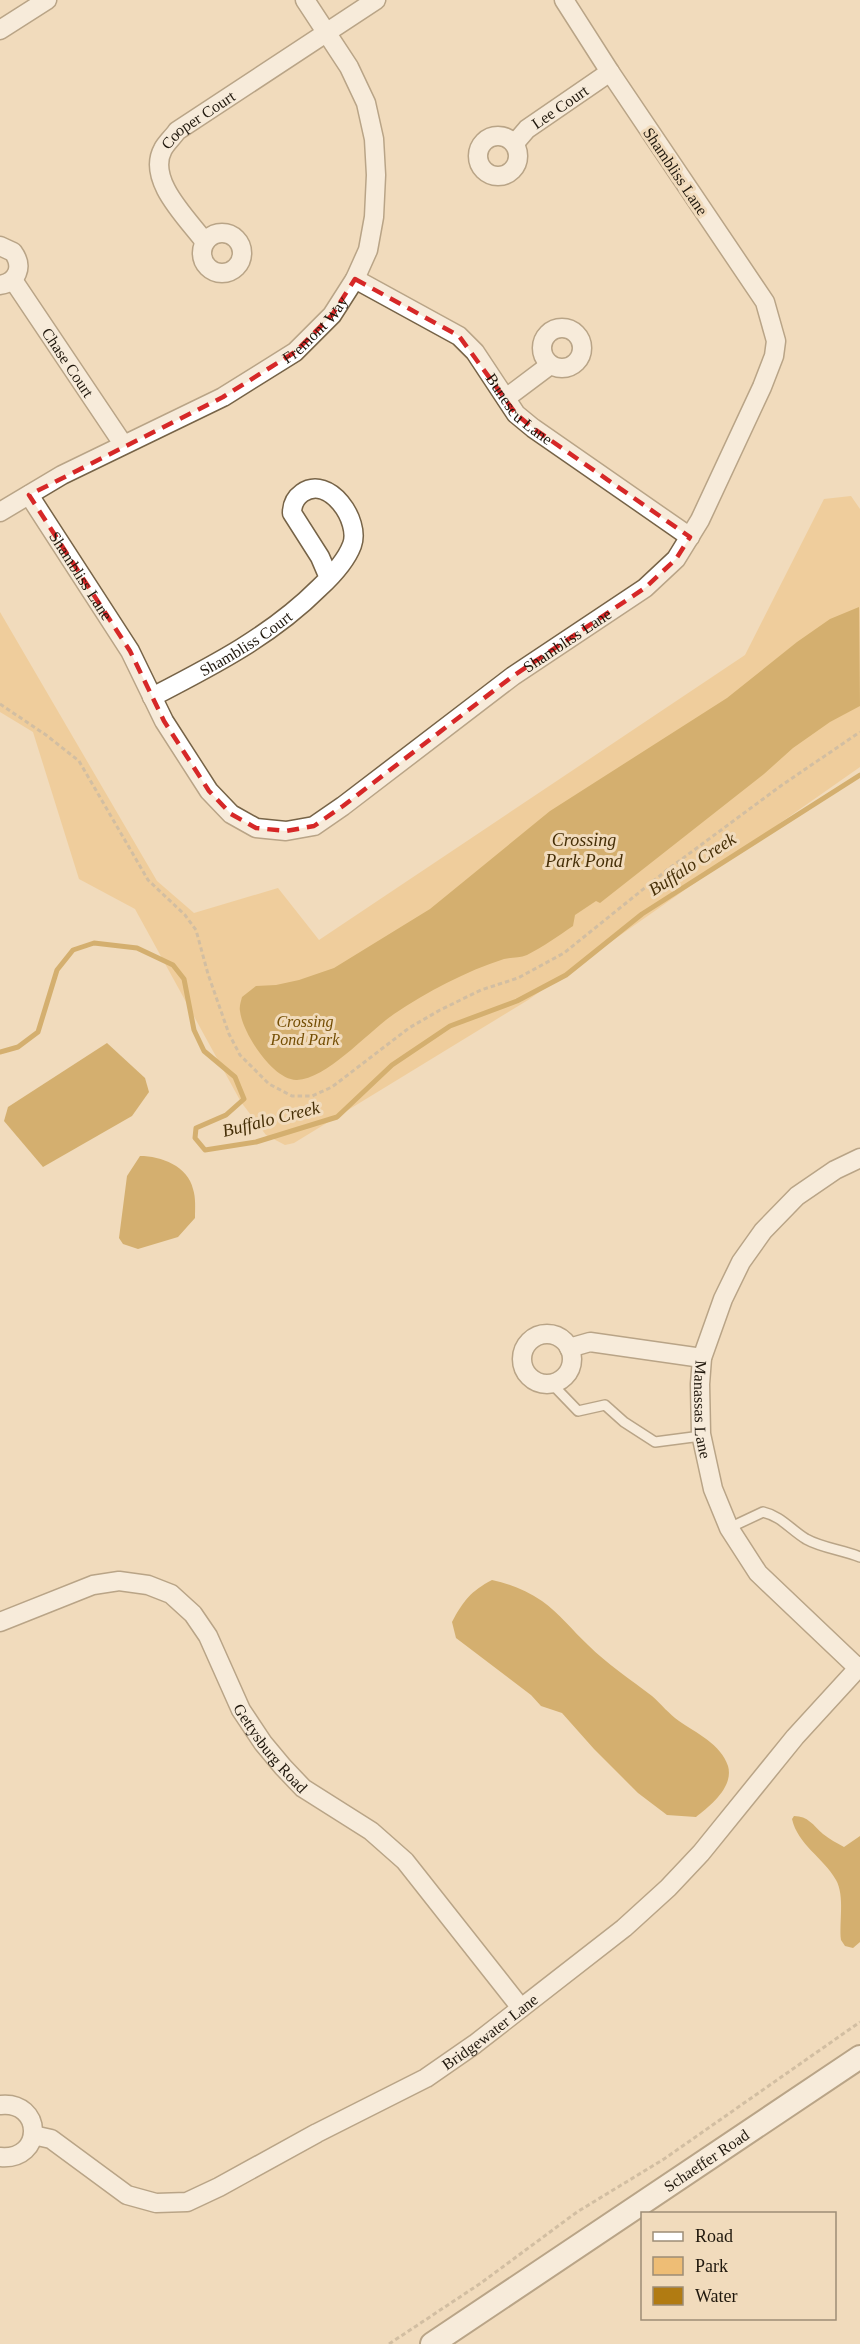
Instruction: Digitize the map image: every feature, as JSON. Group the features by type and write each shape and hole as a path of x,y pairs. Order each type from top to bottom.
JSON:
{"street":[{"path":"0,30 47,0"},
{"name":"Fremont Way","path":"0,512 62,475 223,397 295,352 332,315 355,279 368,250 374,216 376,174 374,139 366,103 350,67 304,0"},
{"name":"Cooper Court","path":"205,242 163,186 159,168 162,150 177,131 376,0"},
{"name":"Shambliss Lane","path":"29,495 130,651 152,697 209,791 231,814 256,828 286,831 314,825 343,806 513,676 645,588 676,559 700,520 762,387 774,356 776,341 765,302 564,0"},
{"name":"Lee Court","path":"514,143 527,129 610,72"},
{"name":"Chase Court","path":"0,246 9,249 17,257 19,270 6,283 123,444"},
{"name":"Bunescu Lane","path":"355,279 459,336 475,352 516,414 690,537"},
{"path":"506,398 550,365"},
{"name":"Shambliss Court","path":"152,697 215,664 270,630 329,578 351,549 355,533 350,519 336,499 327,490 316,487 304,492 296,499 292,513 320,557 329,578"},
{"name":"Manassas Lane","path":"859,1668 758,1573 729,1528 713,1489 701,1436 700,1384 702,1358 723,1299 741,1262 763,1231 796,1196 835,1170 860,1158"},
{"path":"542,1335 558,1337 569,1348 572,1356 568,1373 552,1384 537,1382 530,1378 522,1364 524,1348 535,1337 542,1335"},
{"path":"569,1348 590,1342 702,1358"},
{"name":"Gettysburg Road","path":"0,1622 93,1585 119,1581 148,1585 171,1594 193,1614 208,1636 242,1710 282,1767 303,1788 370,1831 405,1861 521,2008"},
{"name":"Bridgewater Lane","path":"33,2135 51,2139 127,2195 156,2203 187,2202 426,2078 475,2044 624,1928 668,1888 701,1853 795,1737 859,1668"},
{"name":"Schaeffer Road","path":"432,2344 860,2056"},
{"path":"0,2105 9,2104 25,2111 30,2118 33,2135 25,2151 9,2158 0,2157"}],"lane":[{"path":"552,1384 578,1411 605,1405 624,1422 655,1442 701,1436"},
{"path":"729,1528 763,1512 774,1515 807,1540 845,1550 860,1557"}],"path":[{"path":"0,704 74,755 79,761 148,880 185,915 196,930 208,974 229,1034 240,1055 269,1084 292,1096 312,1096 332,1087 409,1028 440,1010 481,990 518,978 564,953 667,870 782,785 860,732"},
{"path":"389,2344 481,2283 577,2212 664,2159 860,2022"}],"highlighted area":[{"path":"355,279 459,336 516,414 690,537 676,559 645,588 513,676 314,826 286,831 256,828 231,814 209,791 164,721 130,651 29,495 223,397 295,352 332,315"}],"green space":[{"name":"Crossing Pond Park","path":"851,496 860,509 860,767 528,1000 294,1143 285,1145 266,1135 241,1102 135,909 79,879 33,732 0,712 0,612 157,881 194,913 278,888 319,940 745,655 824,499"}],"water":[{"name":"Crossing Park Pond","path":"859,607 860,706 830,722 793,748 764,774 600,903 596,901 575,915 573,926 527,955 504,959 475,970 420,998 394,1014 334,1063 309,1078 297,1080 288,1078 278,1073 260,1054 246,1031 240,1009 242,997 256,986 299,980 334,968 430,909 550,811 727,698 797,642 830,619"},
{"path":"107,1043 145,1078 149,1092 132,1116 43,1167 4,1121 8,1107"},
{"path":"140,1156 165,1160 186,1174 194,1192 195,1218 178,1237 138,1249 123,1244 119,1238 127,1176"},
{"path":"492,1580 518,1588 542,1601 603,1659 652,1696 675,1718 720,1751 725,1758 729,1774 728,1781 714,1802 696,1817 667,1815 638,1793 562,1713 541,1706 531,1695 456,1638 452,1622 460,1608 478,1588"},
{"path":"794,1816 807,1819 825,1836 844,1847 860,1836 860,1942 853,1948 845,1946 841,1940 839,1886 831,1872 805,1844 795,1828 792,1819"}],"waterway":[{"name":"Buffalo Creek","path":"0,1052 18,1047 38,1032 57,970 73,950 94,943 137,948 173,965 184,979 194,1030 204,1051 235,1077 244,1099 226,1115 196,1128 195,1138 205,1150 256,1142 337,1117 392,1065 450,1026 517,1001 566,975 642,914 860,775"}]}
